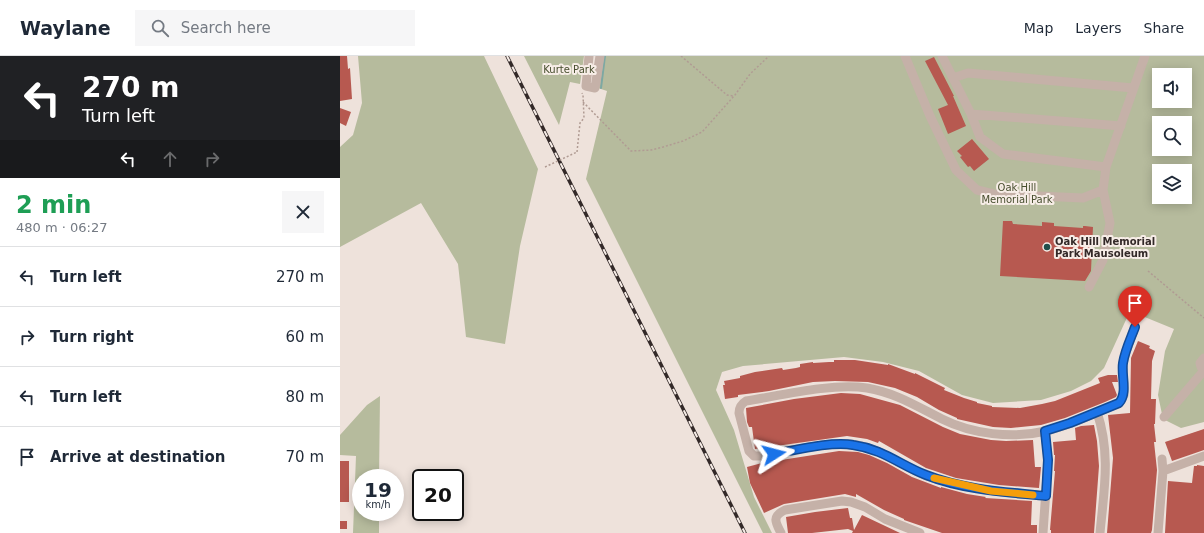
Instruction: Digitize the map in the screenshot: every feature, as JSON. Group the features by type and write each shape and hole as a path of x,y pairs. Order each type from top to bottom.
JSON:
{"street":[{"path":"589,56 586,86 596,88 600,56"},
{"path":"905,56 930,116 956,170 977,190 994,194 1084,198 1103,190"},
{"path":"942,56 971,114 980,137 1003,154 1106,167"},
{"path":"1089,287 1103,260 1110,223 1103,190 1106,167 1144,56"},
{"path":"953,78 968,73 1133,88"},
{"path":"971,114 1121,126"},
{"path":"1046,496 991,491 943,481 925,475 876,450 852,444 815,447 754,456 749,451 739,408 746,400 832,388 866,388 905,399 943,419 964,427 991,433 1016,434 1045,431 1070,423 1119,403 1122,400 1124,395 1123,364 1135,327"},
{"path":"1164,417 1204,369 1201,367 1200,363 1204,358"},
{"path":"1097,412 1103,429 1107,466 1100,533"},
{"path":"1043,533 1048,460 1045,431"},
{"path":"1163,472 1204,456"},
{"path":"1158,533 1163,472 1162,458"},
{"path":"781,533 776,524 776,517 785,510 842,501 858,504 885,519 920,533"}],"path":[{"path":"681,56 728,94 734,97"},
{"path":"583,102 631,151 651,150 683,141 702,132 734,97 750,74 769,56"},
{"path":"545,167 577,152 580,123 584,118 583,95 580,91"},
{"path":"1148,271 1204,318"}],"green space":[{"path":"358,56 484,56 538,169 520,246 505,344 466,337 458,264 421,203 340,247 340,147 353,135 362,103"},
{"name":"Kurte Park","path":"524,56 584,56 580,84 570,82 559,125"},
{"name":"Oak Hill Memorial Park","path":"603,56 1204,56 1204,422 1181,428 1163,419 1158,395 1165,351 1174,329 1130,311 1104,368 1091,381 1071,391 1041,400 993,403 962,395 919,371 883,362 844,357 743,366 722,372 716,390 734,430 754,497 772,533 763,533 586,179 607,91 598,88"},
{"path":"380,396 379,469 355,469 356,456 340,455 340,435 367,405"},
{"path":"353,521 379,521 379,533 353,533"}],"building":[{"path":"340,56 347,56 348,69 350,68 352,99 340,101"},
{"path":"934,57 954,96 966,126 948,134 938,109 948,105 925,61"},
{"path":"340,108 351,112 346,126 340,123"},
{"path":"972,139 989,159 974,171 970,166 968,167 960,157 962,156 957,151"},
{"name":"Oak Hill Memorial Park Mausoleum","path":"1003,221 1012,221 1013,224 1042,226 1042,222 1054,223 1054,226 1083,228 1083,226 1093,227 1091,271 1085,281 1000,276"},
{"path":"1138,341 1150,346 1149,348 1155,351 1152,361 1151,399 1156,399 1154,424 1156,442 1154,442 1157,470 1152,530 1151,533 1107,533 1113,458 1108,415 1130,413 1131,358"},
{"path":"834,360 855,360 888,364 915,373 945,388 944,390 977,403 992,407 1020,408 1055,401 1100,383 1098,378 1108,375 1117,375 1118,382 1112,382 1117,395 1116,397 1105,402 1065,418 1041,425 1011,428 993,427 957,419 917,397 895,388 868,382 813,382 769,391 738,395 738,397 725,399 723,385 725,385 724,381 740,378 740,376 755,372 782,368 783,370 800,367 800,364 813,362 834,362"},
{"path":"841,393 860,394 900,405 960,434 991,440 1033,440 1035,467 1041,467 1039,488 999,485 956,478 926,468 879,441 878,443 867,439 847,436 755,449 752,427 749,427 747,422 746,408 794,399"},
{"path":"1094,425 1099,466 1094,533 1051,533 1055,471 1053,442 1076,440 1075,428"},
{"path":"1204,429 1204,450 1172,461 1165,442"},
{"path":"839,451 858,452 869,455 912,477 941,488 986,497 985,498 1032,501 1031,525 1037,525 1037,533 942,533 904,520 856,494 856,497 845,494 784,504 764,513 750,483 747,467 762,463"},
{"path":"340,461 349,461 349,502 340,502"},
{"path":"1194,466 1204,466 1204,533 1165,533 1168,481 1192,483"},
{"path":"848,508 850,518 852,518 854,530 862,515 900,533 852,533 853,531 848,529 812,533 788,533 786,517"},
{"path":"340,521 347,521 347,529 340,529"}],"waterway":[{"path":"601,88 605,56"}],"railway":[{"path":"507,56 745,533"}],"slow traffic":[{"path":"934,478 991,491 1033,495"}],"place":[{"name":"Oak Hill Memorial Park Mausoleum","path":"1047,247"}],"route":[{"path":"774,454 815,447 852,444 876,450 925,475 943,481 991,491 1046,496 1048,460 1045,431 1070,423 1119,403 1122,400 1124,395 1123,364 1135,327"}]}
